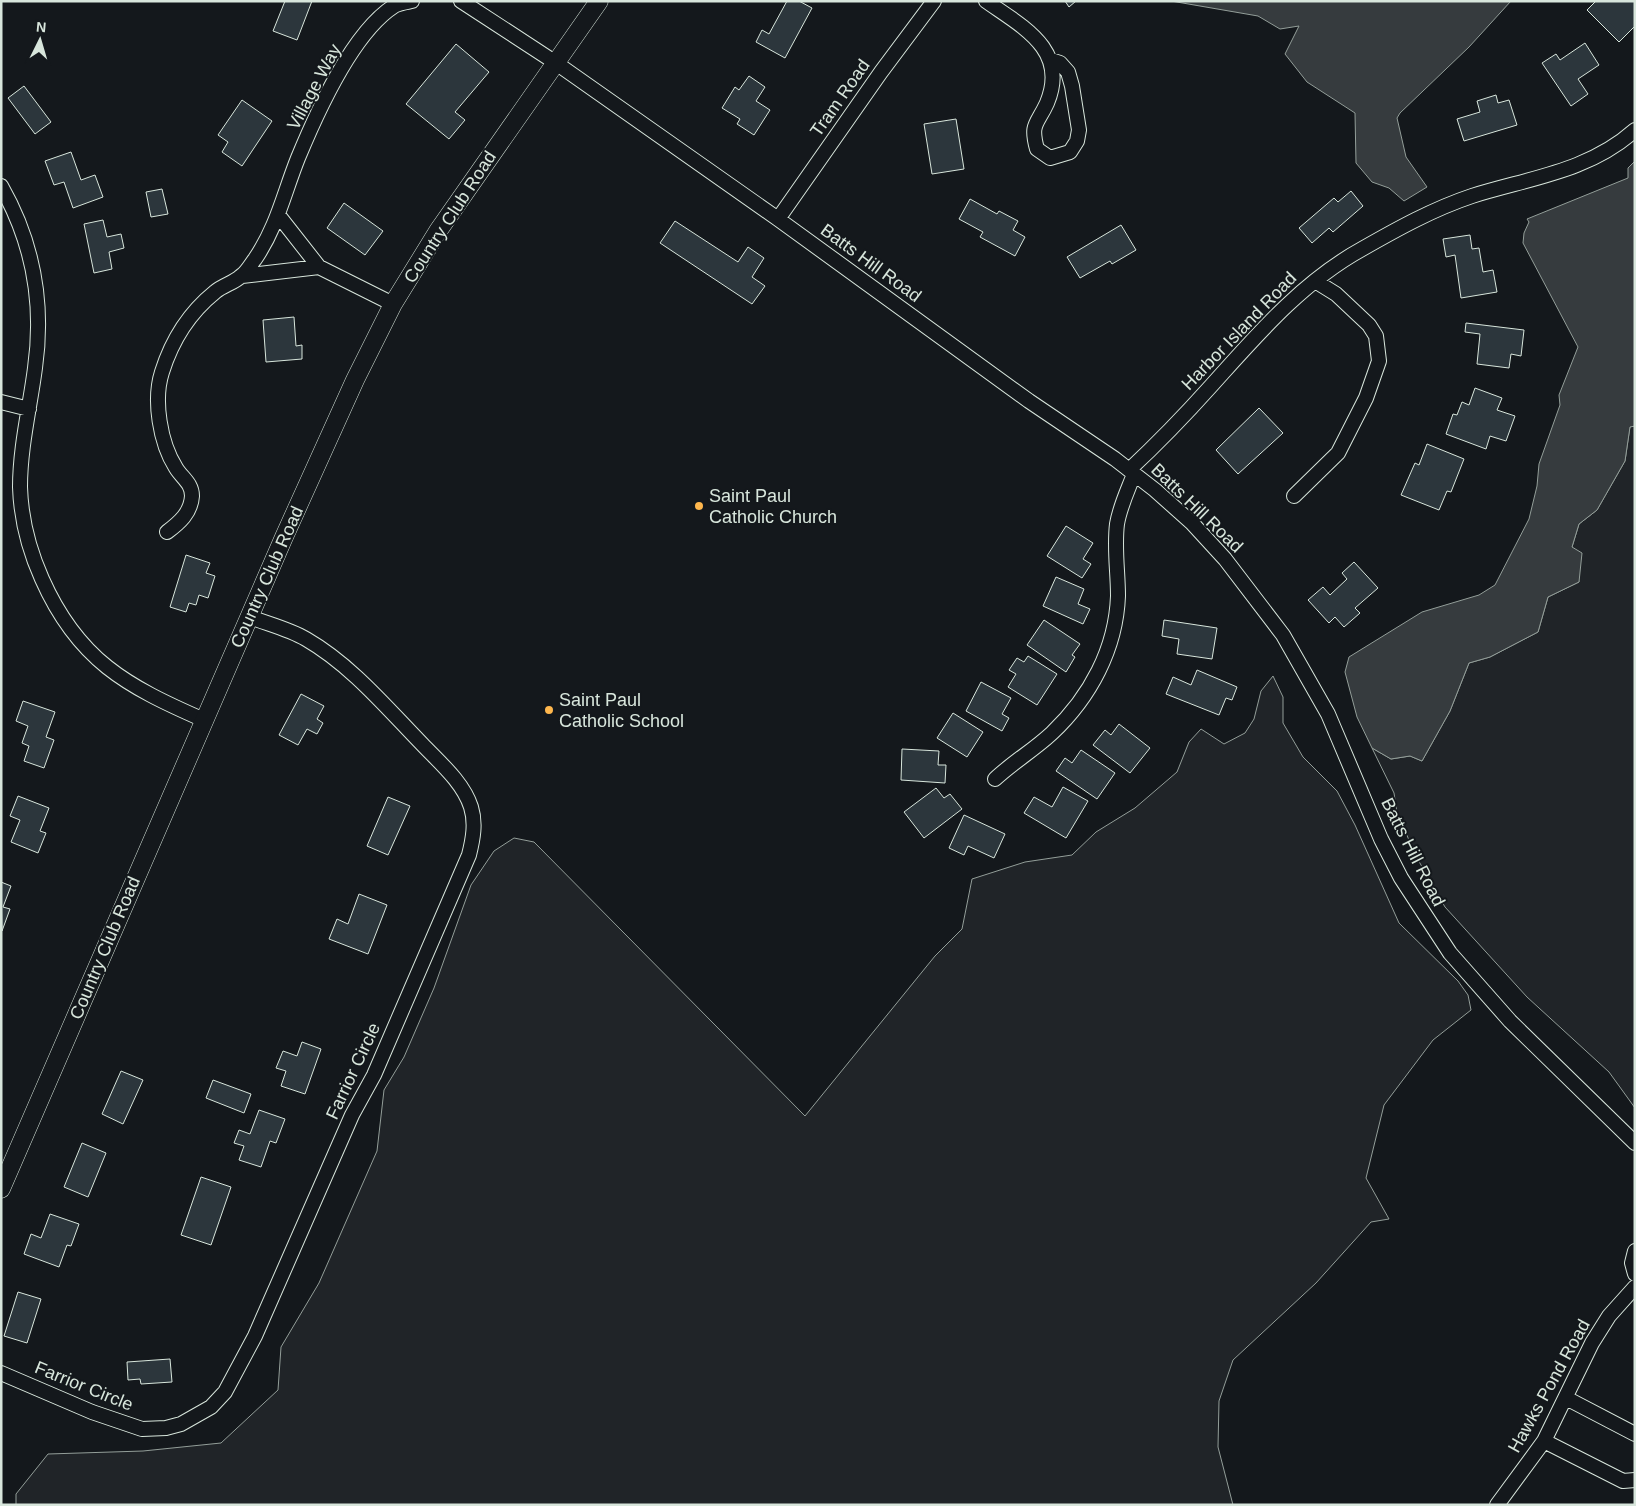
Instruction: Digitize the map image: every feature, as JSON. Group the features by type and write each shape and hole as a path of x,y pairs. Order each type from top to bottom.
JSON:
{"street":[{"name":"Village Way","path":"242,276 256,258 279,216 298,159 344,63 373,24 395,5 412,1"},
{"path":"461,1 556,63"},
{"name":"Country Club Road","path":"1,1189 204,720 355,380 394,304 438,231 599,1"},
{"name":"Tram Road","path":"778,219 881,72 934,1"},
{"path":"986,1 1035,36 1051,60 1054,76 1052,91 1046,106 1036,119 1033,134 1037,149 1050,158 1070,152 1077,141 1079,130 1068,72 1060,63 1051,60"},
{"name":"Batts Hill Road","path":"556,63 778,219 1029,401 1132,472 1192,523 1225,559 1284,635 1328,714 1381,839 1401,878 1450,953 1510,1021 1635,1143"},
{"name":"Harbor Island Road","path":"1132,472 1280,312 1315,281 1360,250 1416,220 1471,197 1578,166 1604,153 1635,130"},
{"path":"1,186 23,232 37,285 38,339 20,487 23,518 29,547 52,601 66,626 84,648 103,665 136,687 204,720"},
{"path":"279,216 319,267 394,304"},
{"name":"Village Way","path":"167,532 178,524 188,511 192,498 191,486 176,468 164,438 158,395 162,373 180,330 196,309 217,290 242,276 319,267"},
{"path":"1294,496 1338,454 1366,398 1379,361 1376,336 1369,325 1336,294 1315,281"},
{"path":"1,402 29,409"},
{"path":"995,779 1065,720 1096,676 1107,652 1116,623 1118,522 1132,472"},
{"name":"Farrior Circle","path":"1,1373 92,1412 142,1429 182,1424 196,1418 225,1392 255,1336 352,1115 374,1075 470,855 474,834 470,805 461,786 379,700 340,663 305,639 250,616"},
{"path":"1635,1251 1632,1263 1635,1274"},
{"name":"Hawks Pond Road","path":"1497,1505 1544,1441 1592,1343 1609,1316 1635,1287"},
{"path":"1566,1398 1635,1434"},
{"path":"1544,1441 1623,1481 1635,1480"}],"shaded area":[{"path":"1171,1 1511,1 1469,47 1397,118 1406,157 1427,187 1404,201 1389,188 1372,182 1356,163 1355,113 1307,82 1285,54 1299,26 1280,29 1258,16"},
{"path":"1635,161 1635,426 1630,427 1625,461 1597,510 1579,524 1572,547 1582,553 1579,582 1548,597 1538,632 1490,657 1469,663 1450,711 1422,761 1410,756 1391,759 1372,748 1357,717 1345,672 1349,657 1422,612 1479,595 1495,585 1529,519 1537,486 1539,464 1560,405 1559,395 1578,347 1523,243 1524,233 1529,222 1527,219 1628,178 1628,168"},
{"path":"1630,426 1635,426 1635,1108 1609,1072 1527,997 1445,907 1417,858 1397,813 1394,793 1372,748 1391,759 1410,756 1422,761 1450,711 1469,663 1490,657 1538,632 1548,597 1579,582 1572,547 1579,524 1597,510 1625,461"},
{"path":"1273,676 1283,697 1283,723 1303,757 1337,791 1355,825 1399,923 1458,981 1468,995 1471,1010 1433,1040 1384,1105 1366,1178 1389,1219 1371,1222 1316,1283 1233,1360 1219,1401 1218,1447 1233,1505 16,1505 16,1494 48,1454 143,1451 221,1443 278,1390 281,1347 319,1283 377,1151 384,1090 404,1057 434,988 471,885 494,851 514,838 534,842 805,1116 935,956 962,929 972,879 1025,862 1072,855 1096,832 1135,808 1177,772 1189,742 1201,729 1224,744 1245,733 1254,719 1261,691"}],"building":[{"path":"285,1 312,1 297,40 273,31"},
{"path":"787,1 799,1 812,8 785,58 756,42 762,30 769,34"},
{"path":"1065,1 1076,1 1069,7"},
{"path":"1596,1 1635,1 1635,26 1619,42 1587,10"},
{"path":"1585,43 1599,65 1578,79 1588,94 1571,106 1542,63 1556,54 1560,60"},
{"path":"456,44 489,72 455,112 465,120 449,139 406,104"},
{"path":"749,76 765,87 756,101 770,110 754,135 737,124 740,119 722,108 735,87 739,90"},
{"path":"24,86 51,122 35,134 8,98"},
{"path":"1496,95 1498,103 1509,100 1517,125 1464,141 1457,119 1480,112 1477,101"},
{"path":"242,100 272,121 242,166 222,152 228,142 218,135"},
{"path":"956,119 964,169 932,174 924,124"},
{"path":"71,152 81,180 95,175 103,197 73,208 64,182 54,185 45,161"},
{"path":"162,189 168,214 151,217 146,192"},
{"path":"1351,191 1363,206 1333,232 1329,228 1312,243 1299,228 1334,198 1338,202"},
{"path":"970,199 997,214 999,211 1018,221 1013,230 1025,237 1015,256 980,237 983,232 959,219"},
{"path":"344,203 383,231 365,255 327,228"},
{"path":"103,220 107,237 121,234 124,248 109,252 112,269 94,273 84,224"},
{"path":"675,221 738,262 748,247 764,258 752,277 765,286 752,304 660,243"},
{"path":"1121,225 1136,250 1112,264 1110,261 1080,278 1067,257"},
{"path":"1470,235 1472,249 1479,248 1483,272 1493,270 1497,292 1461,298 1455,255 1446,257 1443,239"},
{"path":"294,317 296,346 302,345 302,359 266,362 263,320"},
{"path":"1466,323 1524,330 1521,356 1511,354 1509,368 1477,364 1480,334 1465,332"},
{"path":"1475,388 1502,398 1497,410 1515,416 1506,441 1490,436 1486,449 1446,434 1453,414 1457,415 1462,402 1469,405"},
{"path":"1259,408 1283,433 1238,474 1216,450"},
{"path":"1427,444 1464,459 1451,492 1447,491 1439,510 1401,495 1415,463 1419,465"},
{"path":"1066,526 1093,543 1083,559 1091,564 1082,578 1047,556"},
{"path":"186,555 210,563 206,573 215,576 208,598 199,595 196,605 189,603 186,612 170,607"},
{"path":"1354,562 1378,588 1355,608 1360,613 1344,627 1335,617 1329,623 1308,600 1323,587 1330,595 1347,579 1342,573"},
{"path":"1056,577 1084,589 1078,604 1090,609 1083,624 1043,606"},
{"path":"1044,620 1080,644 1072,655 1075,657 1066,672 1027,645"},
{"path":"1164,620 1217,628 1212,659 1177,654 1179,639 1162,636"},
{"path":"1028,656 1057,674 1037,705 1008,687 1016,674 1009,670 1017,658 1024,662"},
{"path":"1197,670 1237,687 1232,700 1226,698 1219,715 1166,694 1173,677 1191,685"},
{"path":"981,682 1011,698 1002,714 1009,718 1002,731 966,711"},
{"path":"301,694 324,706 317,719 323,723 317,734 307,729 298,745 279,735"},
{"path":"23,701 55,712 46,737 54,740 44,768 24,761 29,746 22,743 28,726 16,721"},
{"path":"953,713 983,732 967,757 937,738"},
{"path":"1119,724 1150,748 1130,773 1093,745 1105,730 1111,735"},
{"path":"902,749 939,751 938,765 946,765 945,783 901,780"},
{"path":"1081,750 1115,773 1097,799 1056,771 1065,758 1072,763"},
{"path":"1063,787 1088,801 1066,838 1024,813 1034,797 1052,807"},
{"path":"936,788 944,798 950,794 962,809 924,838 904,812"},
{"path":"18,796 49,808 40,831 46,833 38,853 11,842 20,820 10,816"},
{"path":"388,797 410,806 388,855 367,846"},
{"path":"964,815 1005,834 994,858 968,846 964,855 949,848"},
{"path":"1,882 11,886 3,907 10,909 2,931"},
{"path":"359,894 387,905 368,954 329,939 337,919 348,924"},
{"path":"302,1042 321,1049 305,1094 281,1086 286,1071 276,1068 283,1051 297,1056"},
{"path":"121,1071 143,1080 123,1124 102,1114"},
{"path":"213,1080 251,1094 244,1113 206,1098"},
{"path":"259,1110 285,1119 276,1143 270,1141 261,1167 239,1160 244,1146 234,1143 239,1130 250,1134"},
{"path":"82,1143 106,1153 88,1197 64,1187"},
{"path":"201,1177 231,1187 211,1245 181,1235"},
{"path":"50,1214 79,1224 71,1246 67,1245 59,1267 24,1254 31,1234 41,1238"},
{"path":"18,1292 41,1299 27,1343 4,1336"},
{"path":"170,1359 172,1382 141,1384 140,1379 128,1380 127,1362"}],"place":[{"name":"Saint Paul Catholic Church","path":"699,506"},
{"name":"Saint Paul Catholic School","path":"549,710"}]}
